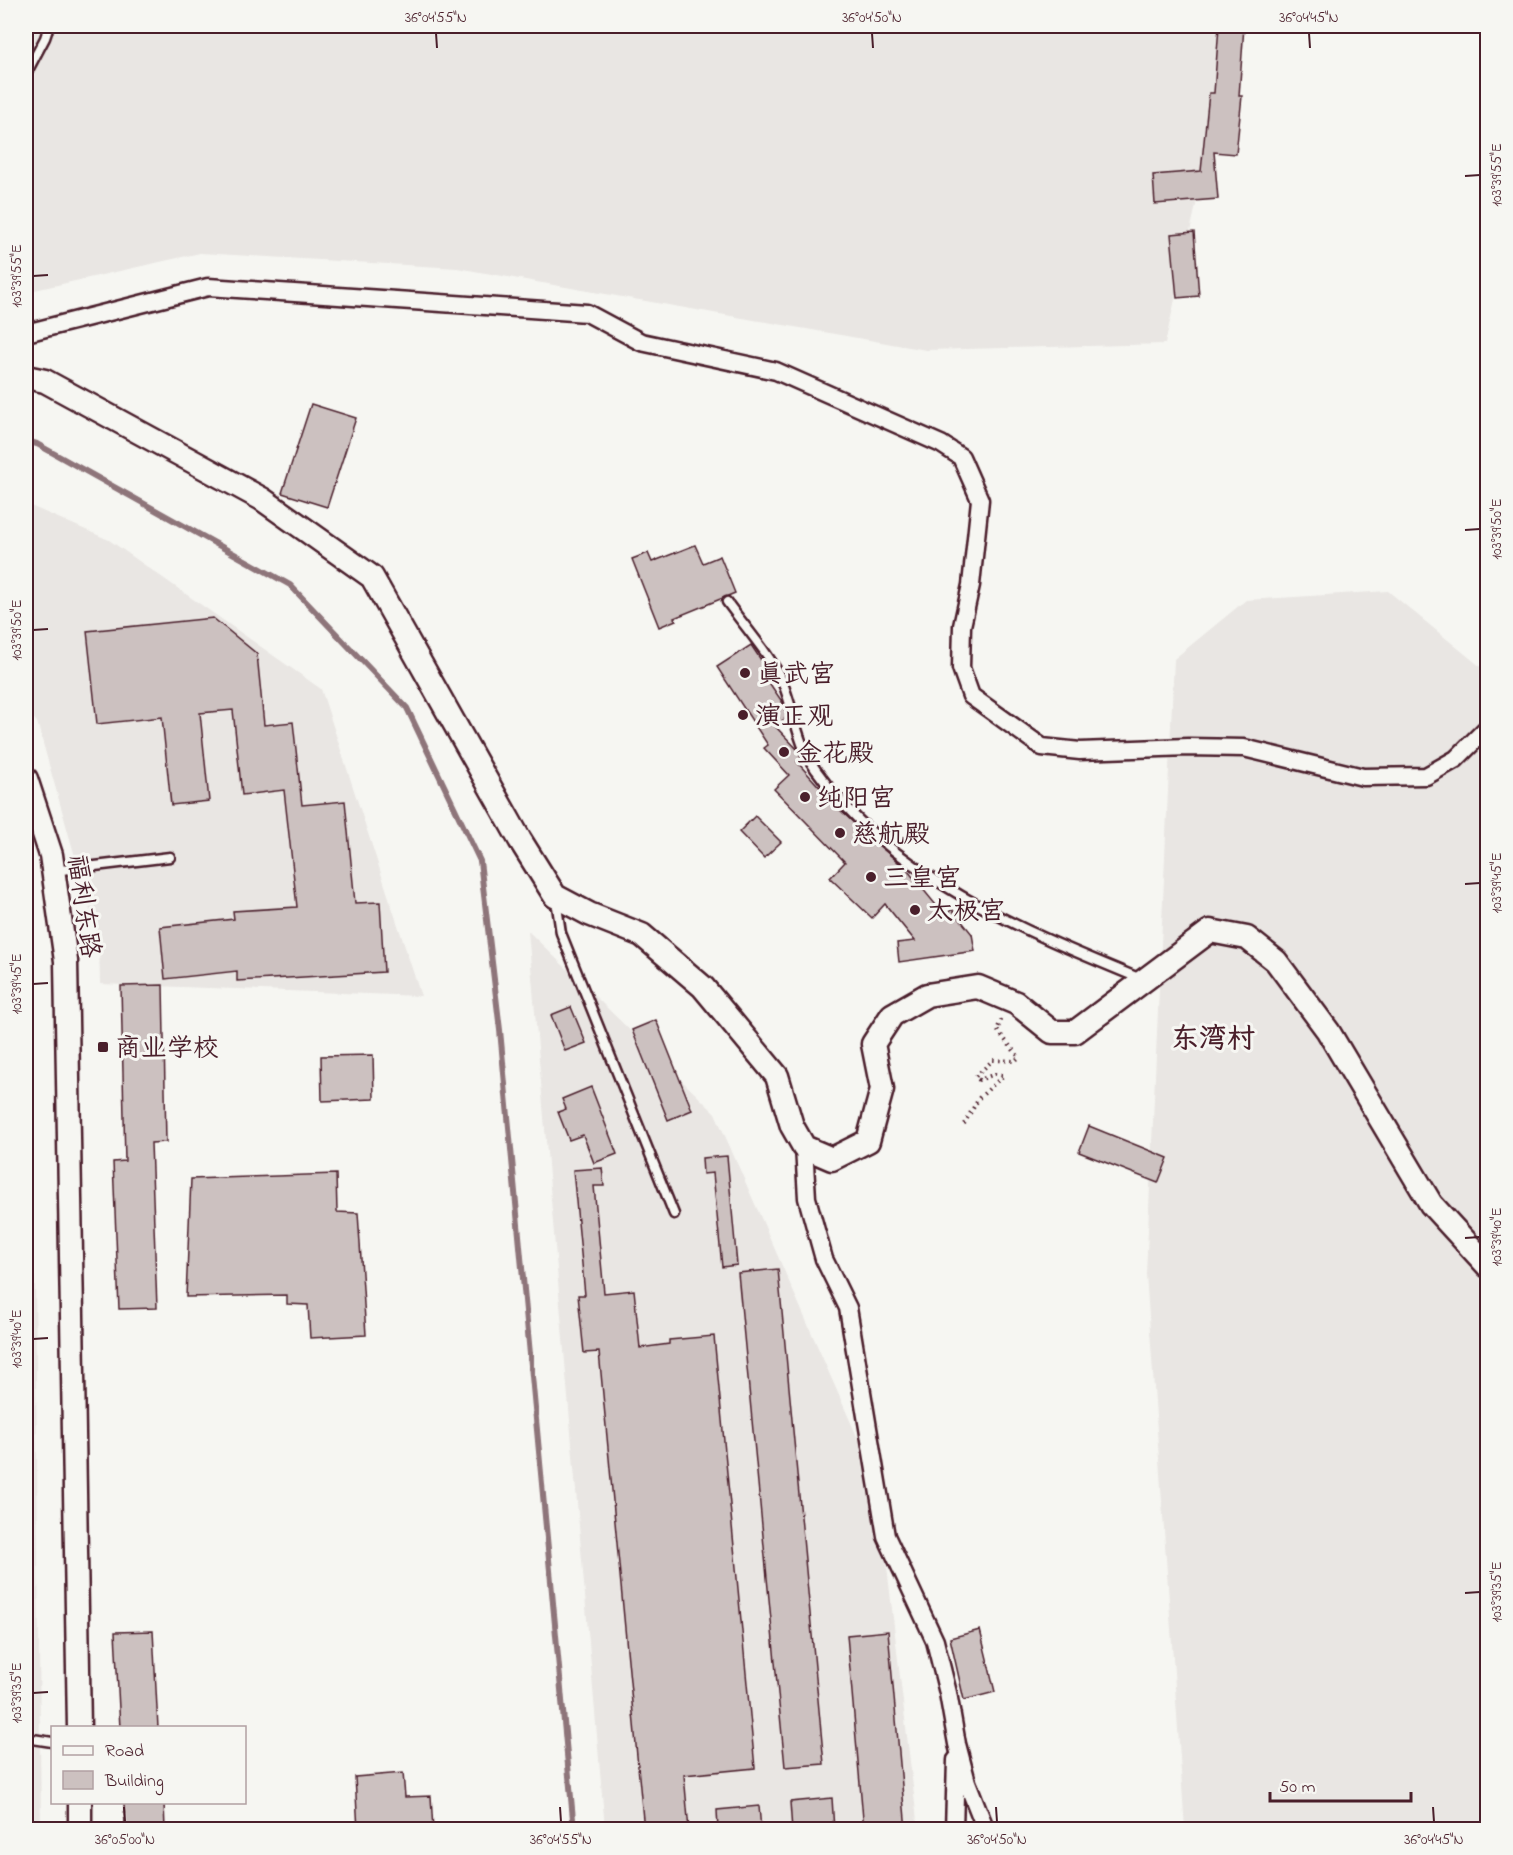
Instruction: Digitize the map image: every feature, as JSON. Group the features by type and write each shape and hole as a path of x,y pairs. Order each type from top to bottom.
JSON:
{"main road":[{"path":"26,377 45,381 262,499 372,576 520,840 555,896 589,914 642,935 703,987 777,1076 792,1126 804,1147 832,1159 868,1141 882,1089 873,1044 892,1015 927,995 978,987 1008,1000 1052,1032 1075,1032 1210,931 1247,938 1276,960 1328,1031 1431,1204 1488,1266"},
{"name":"福利东路","path":"26,779 51,855 66,961 79,1726"},
{"path":"80,1804 80,1830"}],"street":[{"path":"26,333 208,287 587,313 641,342 776,370 941,444 961,457 980,500 971,585 962,626 961,668 971,696 1042,747 1080,751 1188,747 1244,748 1363,777 1426,776 1456,759 1488,727"},
{"path":"804,1147 807,1198 824,1259 848,1308 886,1536 935,1641 967,1782 986,1830"},
{"path":"954,1830 957,1744"}],"lane":[{"path":"26,74 49,26"},
{"path":"727,602 782,679 793,718 814,768 847,811 925,874 1026,932 1144,981"},
{"path":"53,871 170,857"},
{"path":"555,896 561,933 674,1214"},
{"path":"26,1738 51,1742"}],"path":[{"path":"964,1124 979,1098 1004,1075 995,1074 979,1080 975,1077 993,1060 1015,1061 1019,1056 997,1030 1008,1000"}],"shaded area":[{"path":"26,26 1228,26 1225,75 1165,344 926,350 457,268 200,253 26,292"},
{"path":"26,504 109,540 321,689 421,996 100,984 99,942 37,722 26,711"},
{"path":"1388,591 1487,672 1487,1829 1185,1829 1146,1274 1174,659 1246,600"},
{"path":"528,931 715,1113 877,1482 918,1829 605,1829"},
{"path":"26,1274 35,1277 41,1830 26,1829"}],"building":[{"path":"1219,26 1244,26 1239,96 1242,96 1236,154 1214,152 1218,199 1155,204 1153,175 1201,171 1209,93 1214,93"},
{"path":"1194,232 1199,296 1177,298 1171,234"},
{"path":"311,404 356,418 327,507 282,493"},
{"path":"695,545 703,563 720,556 735,593 674,618 676,620 659,627 632,559 648,553 652,562"},
{"path":"213,618 257,654 264,725 293,722 302,805 345,801 355,903 380,902 384,972 237,981 237,971 165,979 160,927 234,919 233,911 297,907 284,790 242,795 233,710 200,713 209,801 171,805 162,717 97,724 87,631"},
{"path":"751,645 773,678 768,681 783,703 787,717 775,726 798,750 801,758 797,762 842,812 908,871 945,916 952,909 972,934 975,951 899,962 897,943 915,941 885,904 872,918 830,878 845,862 774,789 789,775 764,748 768,745 717,667"},
{"path":"755,816 781,842 764,858 739,832"},
{"path":"163,985 166,1142 151,1143 157,1308 119,1309 113,1162 125,1161 121,986"},
{"path":"571,1007 586,1043 565,1051 551,1015"},
{"path":"656,1020 692,1110 668,1120 632,1030"},
{"path":"373,1055 374,1099 322,1101 321,1056"},
{"path":"591,1087 617,1154 594,1163 583,1135 569,1140 558,1112 566,1109 562,1099"},
{"path":"1089,1126 1168,1158 1158,1183 1079,1152"},
{"path":"727,1156 737,1265 722,1267 713,1173 703,1174 702,1158"},
{"path":"602,1168 604,1186 594,1186 604,1293 634,1290 640,1348 669,1344 669,1340 714,1336 755,1768 684,1775 689,1830 644,1830 599,1352 584,1353 578,1295 585,1295 573,1170"},
{"path":"336,1174 337,1212 358,1213 366,1335 310,1338 308,1305 287,1304 287,1295 186,1297 191,1179"},
{"path":"778,1269 824,1764 785,1767 738,1273"},
{"path":"980,1630 995,1692 964,1700 950,1638"},
{"path":"153,1631 158,1726 120,1726 115,1632"},
{"path":"888,1631 906,1830 864,1830 847,1635"},
{"path":"403,1773 405,1797 431,1796 433,1830 358,1830 355,1777"},
{"path":"832,1798 834,1830 792,1830 790,1802"},
{"path":"124,1804 164,1804 165,1830 125,1830"},
{"path":"759,1806 761,1830 718,1830 717,1810"}],"waterway":[{"path":"26,441 37,444 290,585 407,708 480,861 500,1030 574,1830"}],"place":[{"name":"真武宫","path":"745,673"},
{"name":"演正观","path":"743,715"},
{"name":"金花殿","path":"784,752"},
{"name":"纯阳宫","path":"805,797"},
{"name":"慈航殿","path":"840,833"},
{"name":"三皇宫","path":"871,877"},
{"name":"太极宫","path":"915,910"},
{"name":"商业学校","path":"103,1047"}],"district":[{"name":"东湾村","path":"1213,1037"}]}
